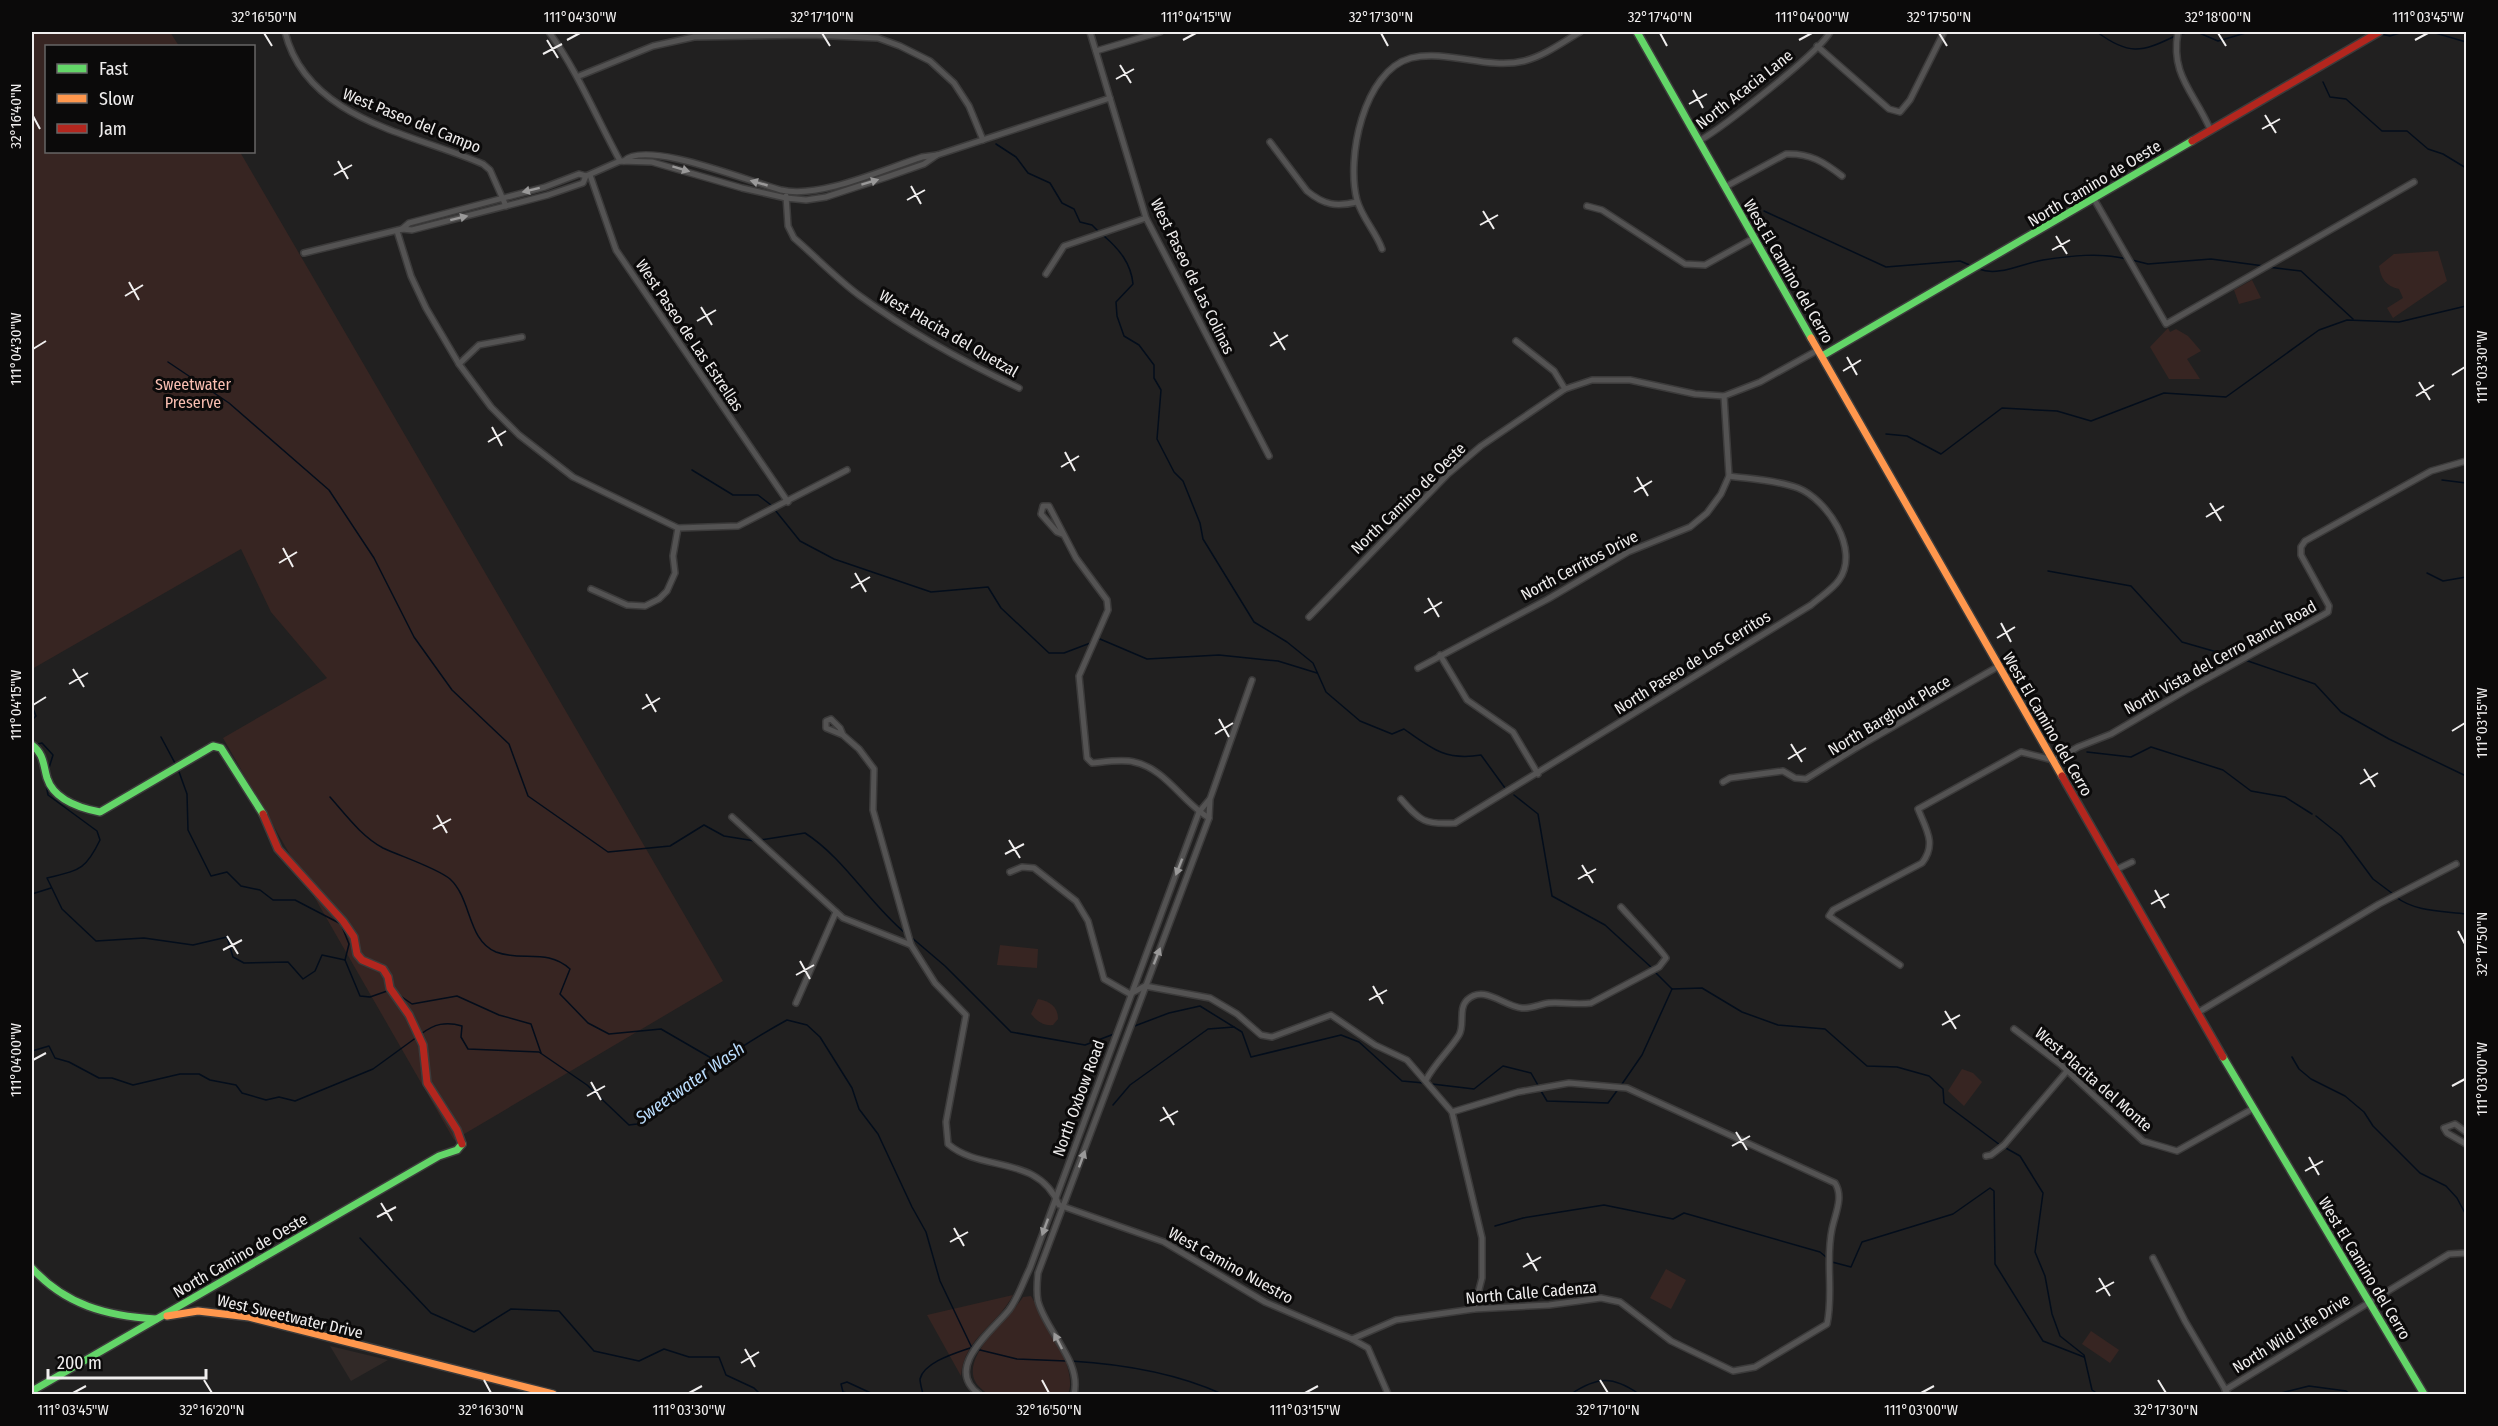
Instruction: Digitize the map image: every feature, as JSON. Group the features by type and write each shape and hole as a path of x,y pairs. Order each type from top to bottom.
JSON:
{"street":[{"name":"West Paseo del Campo","path":"285,32 307,77 331,100 374,122 483,164 490,170 506,206"},
{"path":"549,32 579,76 594,114 622,161"},
{"name":"West Paseo de Las Colinas","path":"1090,32 1146,218 1269,456"},
{"path":"1096,51 1160,32"},
{"path":"1382,249 1357,202 1354,156 1370,94 1378,81 1396,64 1422,57 1496,63 1524,61 1580,32"},
{"name":"West El Camino del Cerro","path":"1636,32 2197,1013 2424,1395"},
{"name":"North Acacia Lane","path":"1699,141 1718,131 1817,46 1830,32"},
{"path":"1817,46 1889,109 1900,112 1910,100 1944,32"},
{"path":"2178,32 2175,51 2180,73 2210,129"},
{"name":"North Camino de Oeste","path":"1309,617 1448,474 1481,446 1565,389 1592,380 1630,380 1695,394 1724,396 1760,382 1820,353 2094,199 2379,32"},
{"path":"579,76 652,46 694,37 811,35 878,38 930,61 954,83 969,106 983,140"},
{"path":"400,230 409,223 545,187 579,174 588,175 622,161 630,155 641,153 664,155 787,191 819,189 922,157 937,155 1110,98"},
{"path":"1270,142 1314,197 1329,205 1357,202"},
{"path":"1725,187 1786,154 1797,153 1818,159 1842,176"},
{"path":"622,161 659,163 786,198 826,196 924,164 937,155"},
{"path":"304,253 400,230 412,230 548,195 583,183 588,175"},
{"name":"West Paseo de Las Estrellas","path":"588,175 616,250 788,502"},
{"path":"2094,199 2166,324 2414,182"},
{"name":"West Placita del Quetzal","path":"787,191 788,226 794,238 859,295 967,362 1019,388"},
{"path":"1587,206 1602,210 1685,264 1705,265 1754,238"},
{"path":"1046,274 1064,246 1146,218"},
{"path":"400,230 411,276 426,308 459,364 491,407 550,462 573,477 678,528 738,526 847,470"},
{"path":"459,364 479,345 522,337"},
{"path":"1516,342 1554,371 1565,389"},
{"path":"1724,396 1729,476"},
{"name":"North Vista del Cerro Ranch Road","path":"2053,760 2111,734 2328,612 2325,597 2301,555 2301,547 2305,541 2431,471 2466,461"},
{"name":"North Cerritos Drive","path":"1418,668 1628,552 1690,526 1715,504 1729,476"},
{"name":"North Paseo de Los Cerritos","path":"1401,799 1412,812 1431,825 1455,824 1811,604 1840,580 1845,562 1844,544 1827,509 1797,488 1729,476"},
{"path":"1062,534 1057,532 1041,514 1043,506 1049,506 1062,534 1107,600 1108,610 1079,676 1084,748 1087,758 1092,762 1134,762 1160,775 1199,812 1209,818"},
{"path":"591,589 627,605 645,606 659,599 667,591 675,573 673,556 678,528"},
{"path":"1440,655 1467,700 1513,732 1538,774"},
{"name":"North Barghout Place","path":"1723,782 1730,777 1783,771 1795,778 1806,779 1999,666"},
{"name":"North Oxbow Road","path":"1074,1395 1077,1383 1073,1370 1039,1304 1036,1290 1038,1273 1065,1207 1209,818 1210,799 1252,680"},
{"name":"West Camino Nuestro","path":"843,735 870,761 874,769 873,810 911,945 935,983 966,1015 946,1122 948,1144 961,1155 1031,1172 1056,1197 1059,1205 1164,1242 1265,1302 1368,1348 1388,1395"},
{"name":"North Camino de Oeste","path":"32,745 46,760 46,777 58,794 80,809 100,812 213,746 221,747 261,810 278,849 343,921 354,937 357,954 362,960 383,969 388,977 390,988 410,1015 423,1045 428,1083 457,1130 462,1144 457,1150 439,1156 32,1391"},
{"path":"1900,965 1876,946 1830,919 1831,912 1922,863 1930,849 1931,840 1918,809 2021,752 2053,760"},
{"name":"North Oxbow Road","path":"978,1395 972,1390 966,1378 966,1364 979,1342 1010,1310 1017,1297 1199,812 1210,799"},
{"path":"732,818 843,918 911,945"},
{"path":"2115,870 2132,861"},
{"path":"2197,1013 2379,904 2456,864"},
{"path":"1011,872 1022,867 1034,868 1076,902 1088,921 1104,979 1130,994 1145,986 1210,998 1237,1014 1261,1035 1272,1037 1331,1015 1375,1045 1407,1060 1452,1112 1482,1238 1482,1278 1474,1309"},
{"path":"1426,1080 1435,1062 1460,1034 1463,1006 1476,994 1488,995 1506,1004 1523,1008 1547,1003 1580,1005 1591,1003 1659,967 1666,958 1665,954 1648,940 1621,907"},
{"path":"796,1003 836,912"},
{"name":"West Placita del Monte","path":"2014,1029 2067,1071 2143,1141 2163,1149 2177,1151 2185,1148 2254,1108"},
{"path":"1986,1156 2003,1146 2067,1071"},
{"name":"North Calle Cadenza","path":"1352,1339 1396,1320 1474,1309 1549,1305 1601,1298 1620,1302 1671,1341 1733,1371 1755,1367 1827,1324 1831,1308 1828,1253 1839,1202 1835,1183 1627,1088 1569,1083 1518,1092 1452,1112"},
{"path":"2466,1132 2455,1124 2444,1128 2447,1134 2466,1144"},
{"name":"North Wild Life Drive","path":"2227,1392 2369,1301 2449,1254 2466,1253"},
{"path":"2152,1258 2185,1321 2227,1392"},
{"name":"West Sweetwater Drive","path":"32,1268 57,1292 86,1308 109,1314 156,1319 193,1311 219,1312 553,1395"}],"shaded area":[{"path":"330,1346 388,1360 351,1381"}],"green space":[{"name":"Sweetwater Preserve","path":"32,32 170,32 178,45 45,45 45,153 241,153 723,981 454,1140 223,738 327,678 271,612 241,549 32,669"},
{"path":"2438,251 2447,281 2393,318 2387,308 2403,298 2399,289 2385,281 2379,266 2394,254"},
{"path":"2252,280 2261,298 2239,304 2234,290"},
{"path":"2168,328 2170,332 2176,329 2188,336 2201,351 2187,359 2200,379 2169,379 2150,347"},
{"path":"1000,945 1038,949 1037,968 997,965"},
{"path":"1038,999 1050,1003 1055,1008 1058,1019 1053,1025 1040,1023 1031,1014"},
{"path":"1962,1069 1973,1073 1982,1082 1964,1106 1948,1091"},
{"path":"1666,1269 1686,1280 1671,1309 1650,1298"},
{"path":"1013,1295 968,1352 961,1376 927,1315"},
{"path":"1031,1296 1065,1358 1070,1384 1068,1394 988,1394 975,1381 973,1370 975,1359 989,1337 1023,1297"},
{"path":"2091,1331 2119,1350 2110,1363 2082,1344"}],"waterway":[{"path":"2097,32 2117,45 2135,49 2153,46 2175,36"},
{"path":"2179,34 2197,32 2218,41 2249,32"},
{"path":"2381,34 2390,36 2403,32"},
{"path":"2432,32 2466,42"},
{"path":"2323,82 2330,97 2346,99 2382,131 2407,131 2428,149 2443,154 2466,168"},
{"path":"996,144 1016,157 1028,173 1050,183 1062,203 1074,209 1080,222 1092,225 1100,233"},
{"path":"1764,211 1886,267 1960,261 1972,266"},
{"path":"1104,236 1123,257 1132,276 1133,284 1116,302 1117,316 1124,336 1139,345 1154,365 1154,378 1161,390 1157,439 1174,472 1183,481 1200,523 1203,539 1254,622 1287,642 1313,663 1326,692 1360,721 1392,734 1404,729 1431,748 1449,755 1481,755 1505,788"},
{"path":"1979,269 2002,270 2043,260 2074,256 2096,255 2127,259"},
{"path":"2132,260 2148,264 2211,259 2264,266"},
{"path":"2268,267 2301,271 2353,319"},
{"path":"1886,434 1907,436 1941,454 2002,408 2057,411 2091,421 2164,393 2226,397 2319,330 2347,320 2399,322 2466,306"},
{"path":"168,362 229,403 329,490 374,558 414,637 452,690 509,744 528,796 608,852 670,846 704,825 724,836 755,841"},
{"path":"692,470 733,495 758,495 771,505 800,541 834,559 931,592 988,587 1001,608 1049,653 1064,653 1093,642"},
{"path":"2442,480 2466,483"},
{"path":"2048,571 2131,586 2182,642 2241,659"},
{"path":"2427,573 2443,581 2466,577"},
{"path":"1097,640 1100,639 1147,659 1219,655 1278,661 1317,673"},
{"path":"2245,660 2315,684 2341,712 2389,739 2466,776"},
{"path":"32,706 36,716 32,720"},
{"path":"161,737 176,765"},
{"path":"38,744 42,743 53,755 48,771"},
{"path":"2087,752 2131,757 2151,747 2223,770 2251,791 2285,797 2312,814"},
{"path":"178,769 187,794 188,830 211,876 227,872 241,886 260,890 273,900 295,900 341,924 349,944 345,960"},
{"path":"46,784 48,795 97,831 100,840 90,858 80,868 47,878 62,909 96,941 144,938 193,945 227,937 233,957 244,963 288,962 303,979 315,971 322,955 345,960 360,996 370,997 390,990"},
{"path":"1514,795 1538,814 1552,896 1605,925 1652,968"},
{"path":"330,797 354,825 375,843 450,879 457,887 475,929 487,946 506,955 552,959 570,969 560,994 588,1023 609,1034 661,1029 718,1062"},
{"path":"2316,816 2341,836 2373,879 2393,894"},
{"path":"760,840 805,833 832,855 905,933"},
{"path":"32,894 51,888"},
{"path":"2396,897 2412,906 2466,914"},
{"path":"911,937 945,966 1011,1032 1085,1045 1114,1034"},
{"path":"1655,972 1672,989 1702,988 1742,1012 1778,1025 1825,1029 1867,1066 1897,1067 1929,1076 1943,1089 1944,1103 2000,1145"},
{"path":"1622,1084 1642,1055 1672,989"},
{"path":"399,995 412,1004 457,996 499,1015 531,1024 541,1053"},
{"path":"1132,1027 1169,1013 1200,1006 1242,1032 1251,1057 1341,1035 1359,1042 1402,1081 1424,1083"},
{"name":"Sweetwater Wash","path":"421,1034 440,1024 456,1024 462,1026 461,1037 468,1049 539,1052 587,1085 629,1125 637,1124 709,1069 787,1020 807,1025 820,1037 852,1088 859,1109 878,1134 926,1232 940,1281 972,1348"},
{"path":"1113,1105 1130,1085 1208,1029 1234,1027"},
{"name":"Sweetwater Wash","path":"32,1051 49,1046 55,1058 69,1062 99,1078 112,1078 133,1085 180,1074 199,1074 210,1080 236,1085 242,1093 266,1100 279,1097 295,1101 373,1069 417,1037"},
{"path":"2292,1057 2299,1069 2311,1079 2345,1096 2364,1112 2373,1126 2420,1173 2446,1186 2457,1198 2466,1215"},
{"path":"1432,1084 1474,1089 1503,1066 1531,1073 1539,1087"},
{"path":"1541,1091 1547,1101 1608,1103 1619,1088"},
{"path":"2004,1147 2020,1156 2043,1193 2035,1252 2045,1276 2052,1314 2060,1336 2084,1355 2092,1390 2098,1394"},
{"path":"1832,1262 1851,1267 1862,1242 1953,1214 1990,1188 1994,1191 1995,1264 2043,1341 2084,1357"},
{"path":"1495,1226 1523,1218 1604,1205 1673,1219 1684,1213 1820,1252 1826,1257"},
{"path":"360,1238 431,1313 474,1332 511,1309 559,1311 594,1351 639,1361 664,1349 689,1357 719,1357 726,1375 754,1388 760,1394"},
{"path":"923,1394 920,1379 928,1368 941,1359 970,1348"},
{"name":"Sweetwater Wash","path":"976,1349 1017,1359 1066,1361"},
{"name":"Sweetwater Wash","path":"1071,1361 1109,1364 1167,1375 1222,1394"},
{"name":"Sweetwater Wash","path":"1571,1394 1589,1384 1605,1380 1621,1384 1639,1394"},
{"path":"851,1394 843,1392 841,1384 847,1382 873,1394"},
{"path":"2277,1394 2309,1386 2346,1391 2350,1394"},
{"path":"883,1394 895,1394"}],"traffic: fast":[{"path":"1637,32 1811,338"},
{"path":"1822,356 2192,141"},
{"path":"32,745 41,756 50,786 55,792 68,802 100,812 213,746 221,748 263,814"},
{"path":"2223,1057 2424,1394"},
{"path":"32,1391 439,1156 457,1150 462,1144"},
{"path":"32,1268 45,1281 73,1300 121,1315 156,1319"}],"traffic: slow":[{"path":"1811,338 2062,776"},
{"path":"167,1316 198,1311 249,1317 553,1394"}],"traffic: jam":[{"path":"2192,141 2379,32"},
{"path":"2062,776 2223,1057"},
{"path":"263,814 278,849 343,921 354,937 357,954 362,960 383,969 388,977 390,988 409,1015 423,1045 427,1083 457,1130 462,1144"}]}
